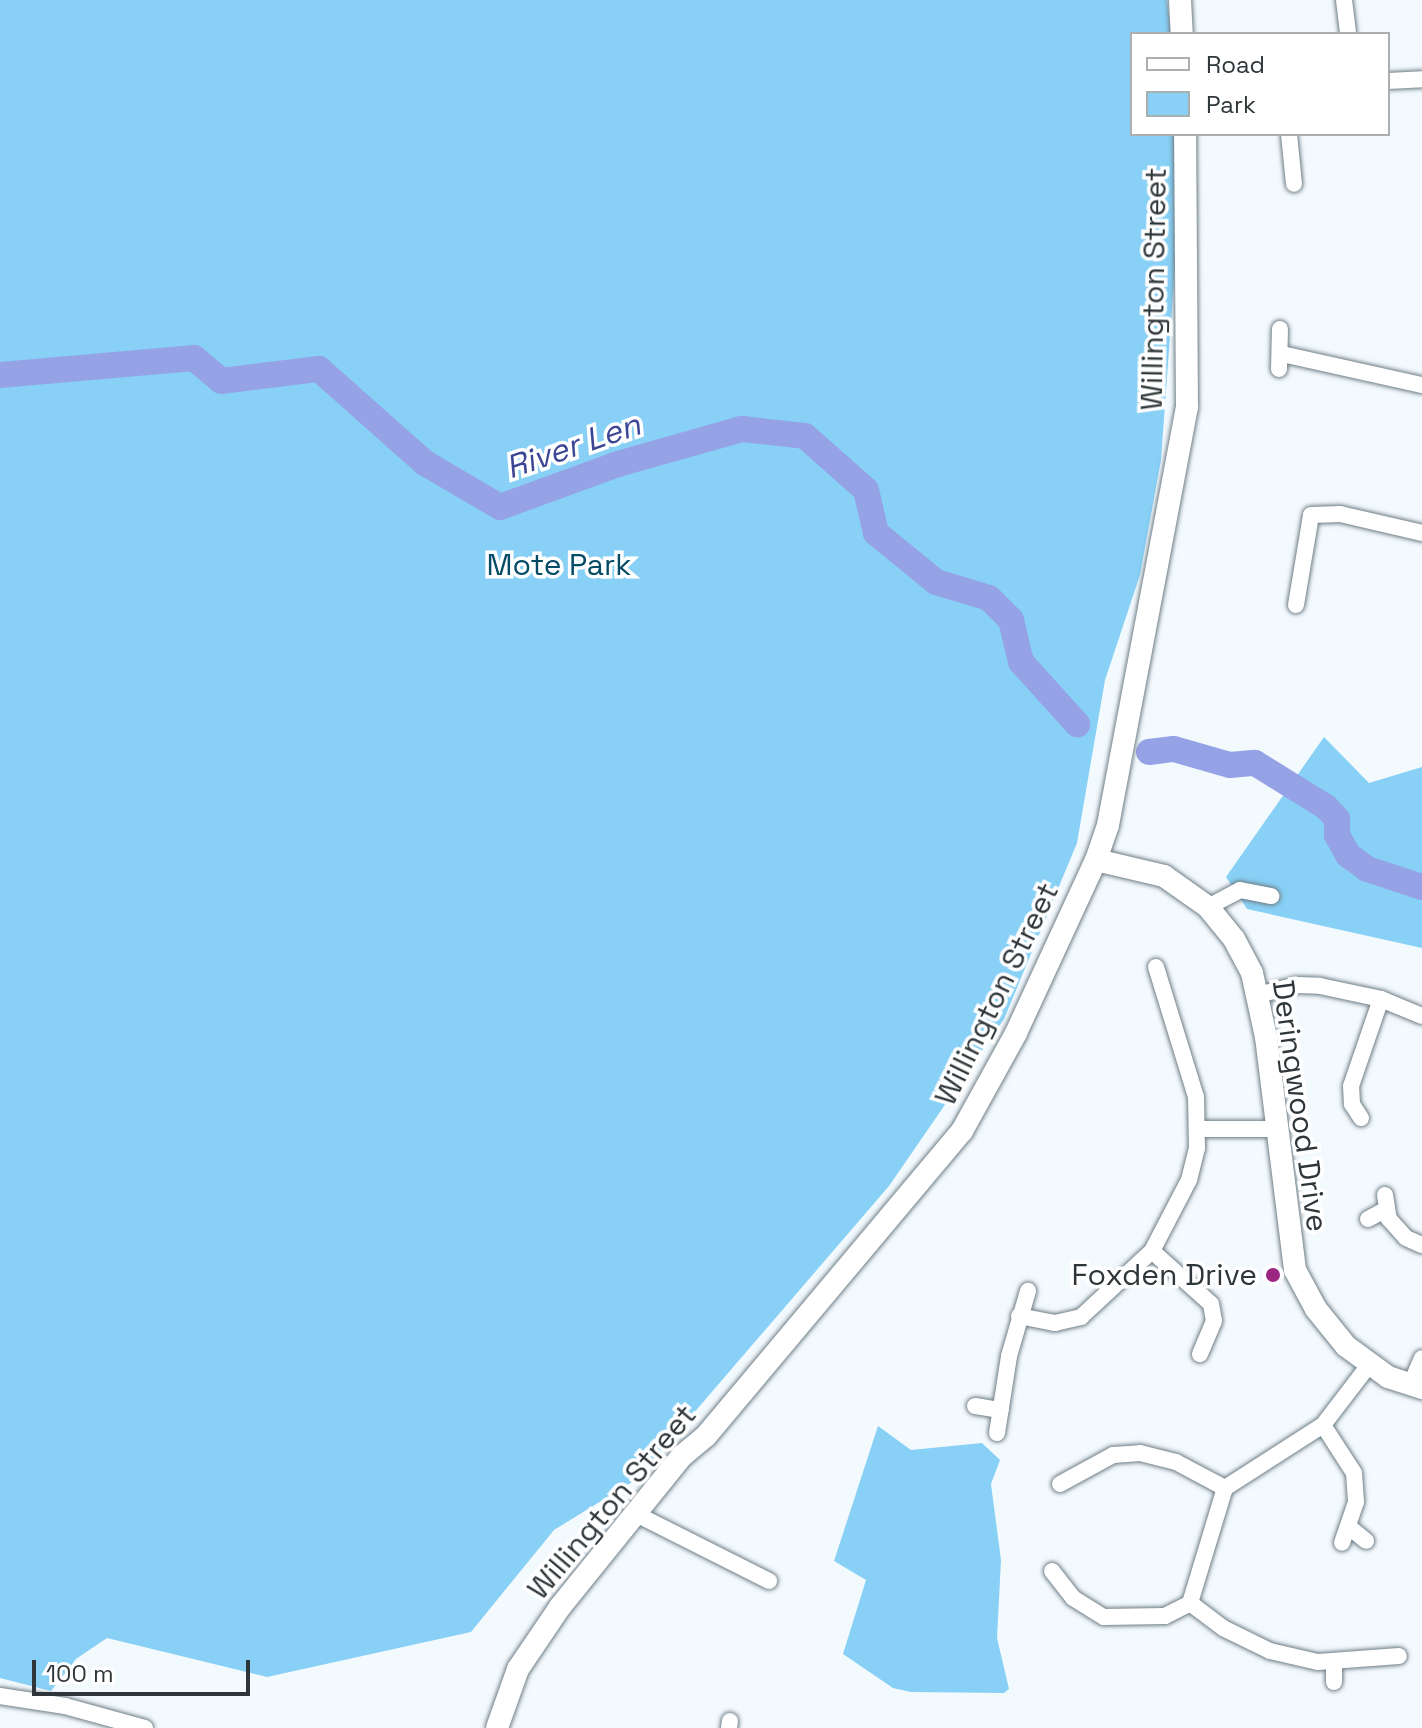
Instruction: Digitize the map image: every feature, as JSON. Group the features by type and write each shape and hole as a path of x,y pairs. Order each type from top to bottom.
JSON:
{"street":[{"path":"1180,0 1182,32"},
{"path":"1344,0 1348,32"},
{"path":"1390,81 1422,79"},
{"name":"Willington Street","path":"497,1728 518,1669 560,1607 962,1131 1016,1033 1096,860 1108,825 1187,407 1185,136"},
{"path":"1289,136 1294,184"},
{"path":"1280,329 1281,362 1422,385"},
{"path":"1296,605 1311,515 1340,514 1422,533"},
{"name":"Deringwood Drive","path":"1096,860 1164,876 1208,907 1234,939 1258,995 1295,1270 1316,1309 1369,1365 1416,1387"},
{"path":"1208,907 1240,890 1271,896"},
{"path":"1019,1316 1055,1323 1081,1317 1152,1251 1189,1180 1198,1129 1196,1097 1156,967"},
{"path":"1258,995 1297,985 1381,999 1422,1016"},
{"path":"1361,1118 1352,1104 1360,1088 1381,999"},
{"path":"1198,1129 1276,1129"},
{"path":"1368,1219 1386,1202 1406,1238 1422,1245"},
{"path":"1152,1251 1211,1304 1214,1321 1210,1347"},
{"path":"997,1433 1019,1316 1028,1291"},
{"path":"1416,1387 1422,1358"},
{"path":"1052,1571 1073,1598 1104,1617 1165,1616 1190,1603 1225,1488 1323,1425 1369,1365"},
{"path":"975,1406 1001,1410"},
{"path":"1323,1425 1354,1473 1356,1502 1342,1543"},
{"path":"1060,1484 1079,1477 1113,1455 1140,1453 1176,1462 1225,1488"},
{"path":"636,1514 769,1581"},
{"path":"1349,1527 1366,1541"},
{"path":"1190,1603 1223,1628 1270,1651 1334,1662 1399,1656"},
{"path":"1334,1662 1334,1682"},
{"path":"0,1696 56,1705 145,1728"}],"green space":[{"name":"Mote Park","path":"0,0 1167,0 1171,32 1130,32 1130,136 1177,136 1176,253 1161,460 1140,575 1105,680 1077,843 1004,1019 889,1186 637,1479 554,1530 471,1632 267,1677 107,1638 76,1659 51,1691 0,1678"},
{"path":"1324,737 1369,783 1422,767 1422,948 1247,909 1226,877"},
{"path":"878,1426 911,1450 982,1443 1000,1460 991,1484 1001,1560 997,1638 1009,1689 1004,1693 911,1692 893,1688 843,1654 866,1580 834,1561"}],"waterway":[{"name":"River Len","path":"0,375 194,358 221,381 319,369 425,463 500,507 618,464 742,429 805,436 866,490 876,533 936,582 989,598 1011,620 1021,662 1077,724"},
{"name":"River Len","path":"1149,752 1174,749 1230,765 1255,763 1326,807 1337,819 1337,835 1348,855 1367,869 1422,887"}],"place":[{"name":"Foxden Drive","path":"1273,1275"}]}
